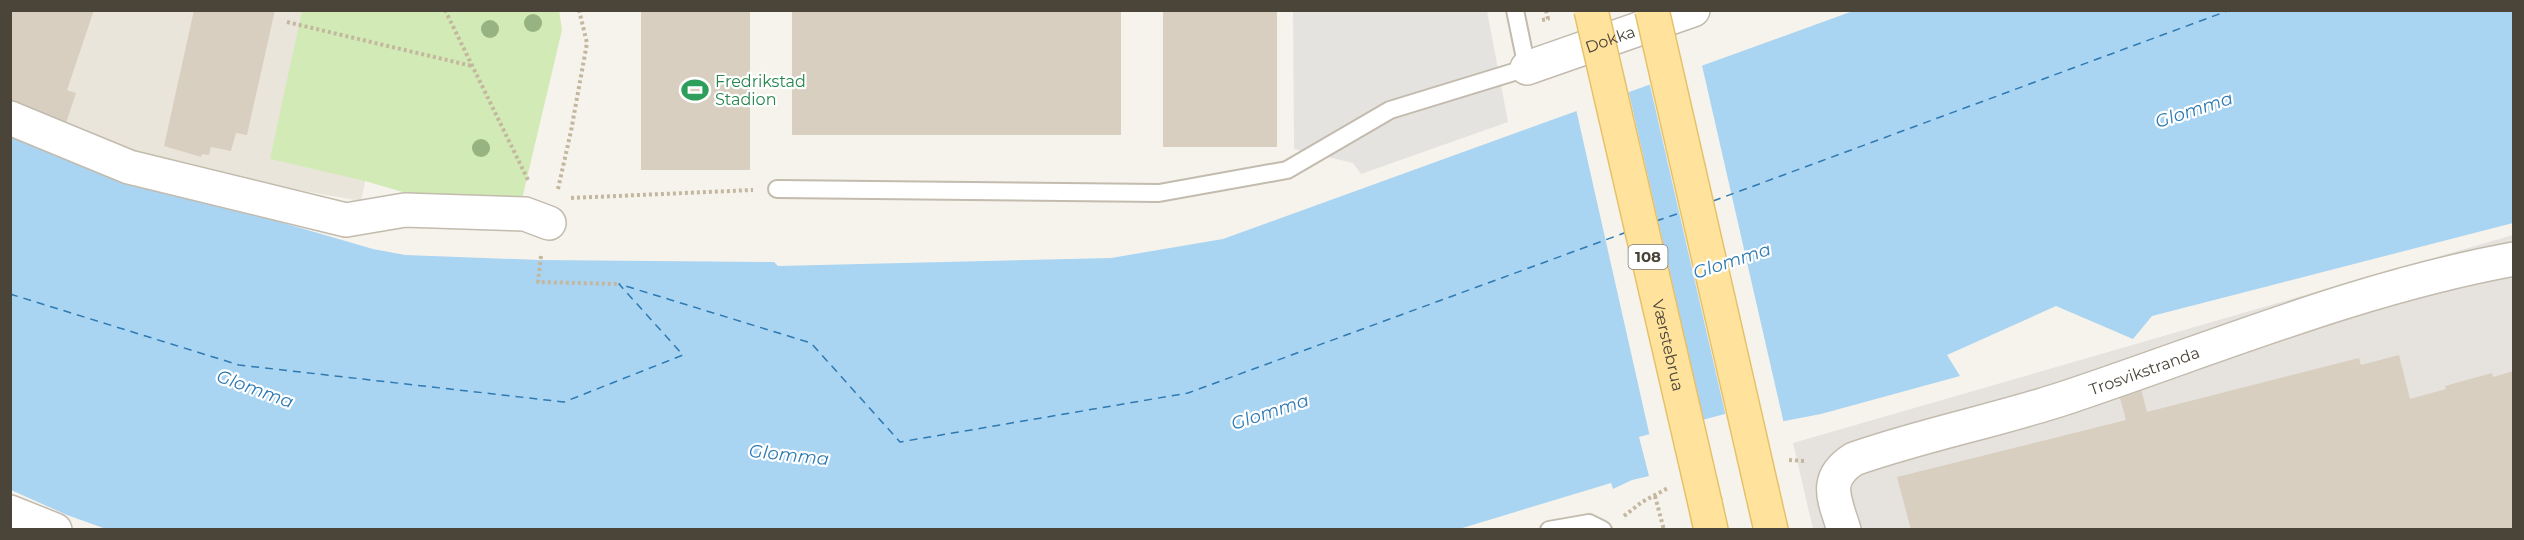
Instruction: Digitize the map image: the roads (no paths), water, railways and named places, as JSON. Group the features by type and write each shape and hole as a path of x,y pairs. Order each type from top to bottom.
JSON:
{"main road":[{"name":"Værstebrua","path":"1591,10 1708,516"},
{"path":"1652,10 1771,530"}],"street":[{"name":"Dokka","path":"1527,68 1693,10"},
{"path":"10,118 129,167 346,220 405,210 525,214 557,207"},
{"name":"Trosvikstranda","path":"1844,530 1833,493 1834,482 1842,467 1854,459 2020,413 2326,308 2414,282 2514,259"},
{"path":"10,512 55,530"}],"lane":[{"path":"777,189 1159,193 1287,171 1390,110 1527,68 1515,10"},
{"path":"1549,530 1589,523 1603,530"}],"water":[{"name":"Glomma","path":"1853,11 2513,11 2513,223 2152,316 2133,339 2056,306 1947,355 1960,376 1821,414 1779,422 1773,401 1639,437 1649,476 1632,480 1613,489 1611,483 1459,529 109,530 67,515 11,490 11,133 94,168 373,249 405,255 540,260 774,262 778,266 1111,258 1223,239"}],"place":[{"name":"Fredrikstad Stadion","path":"695,90"}]}
